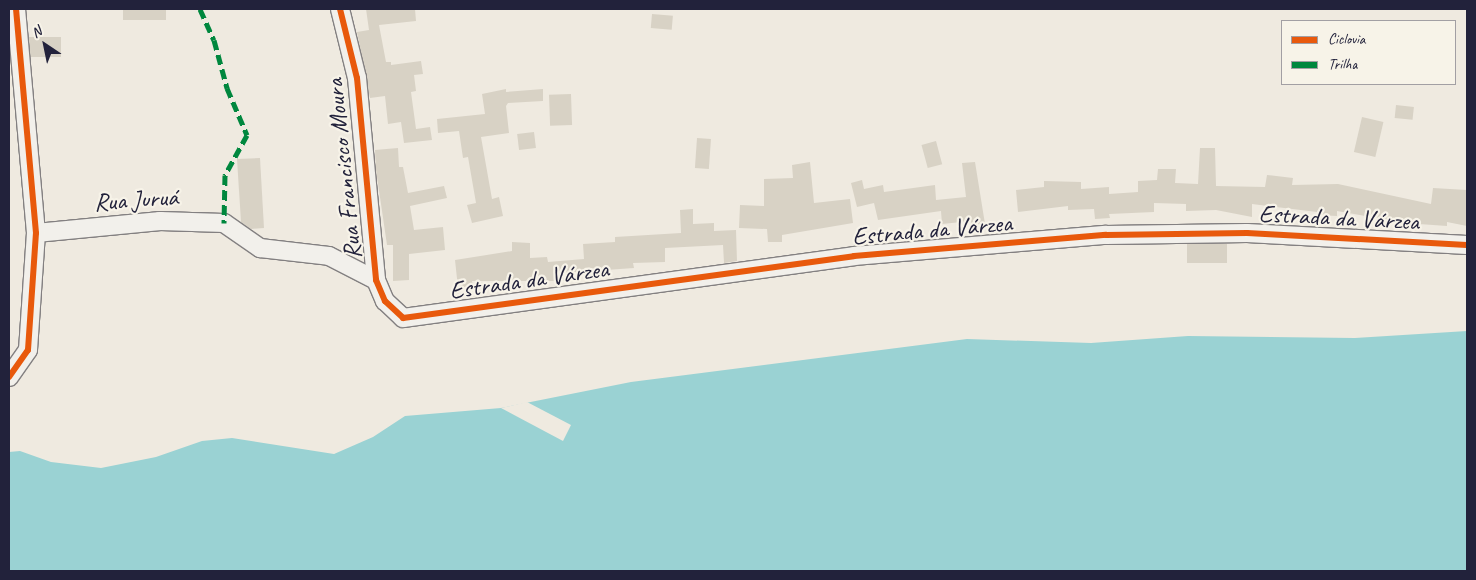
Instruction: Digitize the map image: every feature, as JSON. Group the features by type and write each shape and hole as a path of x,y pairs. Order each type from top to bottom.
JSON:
{"street":[{"path":"9,377 28,350 36,233 16,9"},
{"name":"Rua Francisco Moura","path":"340,9 357,78 376,280 385,301 403,318"},
{"name":"Rua Juruá","path":"36,233 160,221 224,223 260,248 329,256 376,280"},
{"name":"Estrada da Várzea","path":"403,318 844,258 1106,235 1247,233 1467,245"}],"water":[{"path":"1467,331 1467,571 9,571 9,452 20,451 51,462 101,468 156,457 202,441 232,438 334,454 373,437 405,416 501,408 631,382 967,339 1091,343 1188,336 1355,338"}],"pier":[{"path":"527,402 571,425 563,441 501,408"}],"building":[{"path":"123,9 166,9 166,20 123,20"},
{"path":"366,9 415,9 416,21 379,25 386,62 391,62 391,65 421,61 423,74 414,75 416,91 411,92 416,129 430,127 432,140 404,143 401,122 388,124 385,96 370,98 357,32 369,30"},
{"path":"652,14 673,16 672,30 651,28"},
{"path":"29,37 61,37 61,57 29,57"},
{"path":"506,89 506,92 543,89 543,101 508,103 506,106 509,133 481,137 492,199 499,197 503,216 472,223 467,205 476,203 468,157 463,158 459,131 438,133 437,119 485,114 482,94"},
{"path":"571,94 572,125 550,126 549,95"},
{"path":"1396,105 1414,107 1413,120 1395,118"},
{"path":"1362,117 1383,122 1375,157 1354,152"},
{"path":"534,132 536,148 519,150 517,134"},
{"path":"697,138 711,139 709,169 695,168"},
{"path":"936,141 942,164 928,168 922,145"},
{"path":"398,148 399,167 403,167 408,193 444,186 447,198 410,206 414,230 443,227 445,250 409,254 409,280 393,281 393,245 387,245 376,170 375,150"},
{"path":"1200,148 1215,148 1216,186 1265,187 1267,175 1293,178 1292,185 1338,184 1431,204 1433,188 1467,190 1467,226 1447,222 1447,226 1405,223 1337,211 1337,216 1317,215 1317,212 1252,204 1252,217 1216,210 1186,211 1186,204 1154,203 1154,212 1109,214 1110,218 1095,219 1094,209 1068,210 1068,206 1018,212 1016,190 1044,187 1044,181 1081,182 1081,189 1109,187 1109,194 1138,192 1138,181 1157,180 1158,169 1176,169 1175,183 1198,184"},
{"path":"260,158 264,228 251,229 241,222 237,159"},
{"path":"810,162 814,203 850,199 853,223 782,235 782,242 768,242 767,229 739,228 740,205 764,206 764,179 793,178 792,165"},
{"path":"975,162 985,224 971,225 971,221 942,224 941,211 878,220 874,203 857,207 851,183 862,180 864,189 883,185 884,192 935,185 936,200 966,197 962,163"},
{"path":"693,209 693,224 714,223 714,231 736,230 737,261 724,263 723,245 665,248 665,262 633,263 634,268 564,273 565,281 472,281 473,286 458,288 455,260 512,251 512,242 530,243 530,258 547,257 548,262 584,259 583,244 615,242 615,237 681,233 680,210"},
{"path":"1187,244 1227,244 1227,263 1187,263"}],"marked path":[{"path":"200,9 214,40 227,88 247,135 225,175 224,223"}],"cycle path":[{"path":"9,377 28,350 36,233 16,9"},
{"path":"340,9 357,78 376,280 385,301 403,318 854,256 1106,235 1247,233 1467,245"}]}
